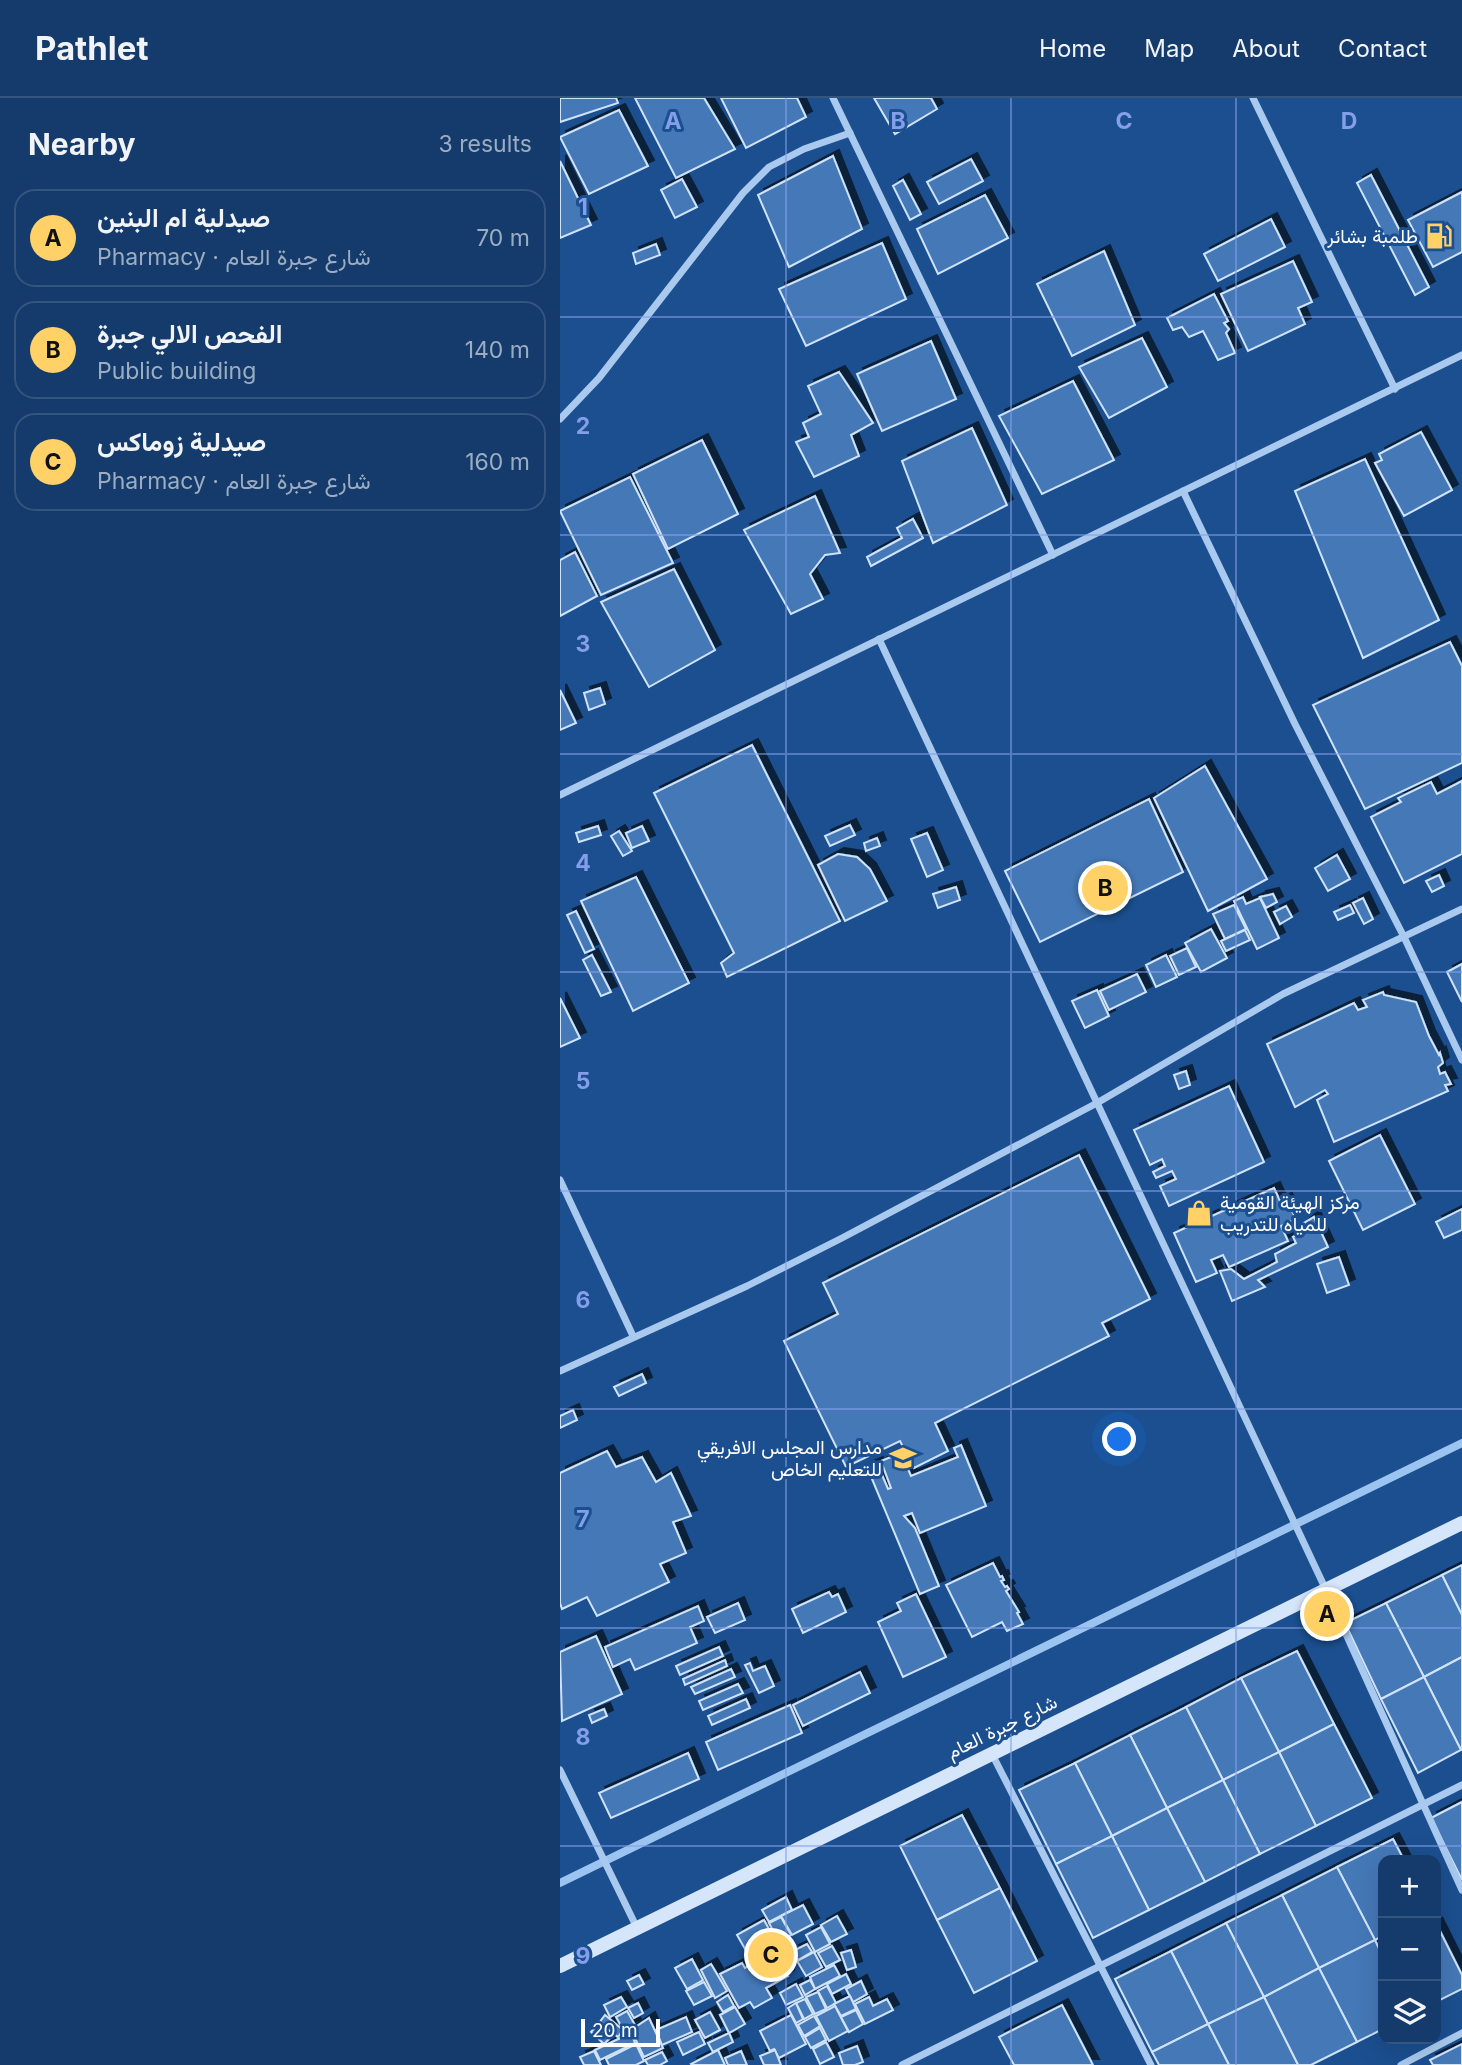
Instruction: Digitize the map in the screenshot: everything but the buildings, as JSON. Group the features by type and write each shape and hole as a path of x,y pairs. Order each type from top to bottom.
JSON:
{"main road":[{"name":"شارع جبرة العام","path":"560,1966 1462,1523"}],"street":[{"path":"833,98 1053,555"},
{"path":"1253,98 1395,388"},
{"path":"560,419 599,378 743,193 769,167 804,149 850,133"},
{"path":"560,795 1462,355"},
{"path":"1183,491 1462,1060"},
{"path":"879,639 1326,1590 1462,1889"},
{"path":"560,1371 783,1268 945,1185 1097,1102 1283,994 1462,909"},
{"path":"560,1180 634,1336"},
{"path":"992,1753 1151,2065"},
{"path":"560,1770 637,1928"},
{"path":"902,2065 1462,1785"},
{"path":"1401,2065 1462,2033"}],"waterway":[{"path":"560,1883 1462,1443"}],"place":[{"name":"طلمبة بشائر","path":"1439,236"},
{"name":"الفحص الالي جبرة","path":"1105,888"},
{"name":"مركز الهيئة القومية للمياه للتدريب","path":"1199,1213"},
{"name":"مدارس المجلس الافريقي للتعليم الخاص","path":"903,1458"},
{"name":"صيدلية ام البنين","path":"1327,1614"},
{"name":"صيدلية زوماكس","path":"771,1955"}]}
